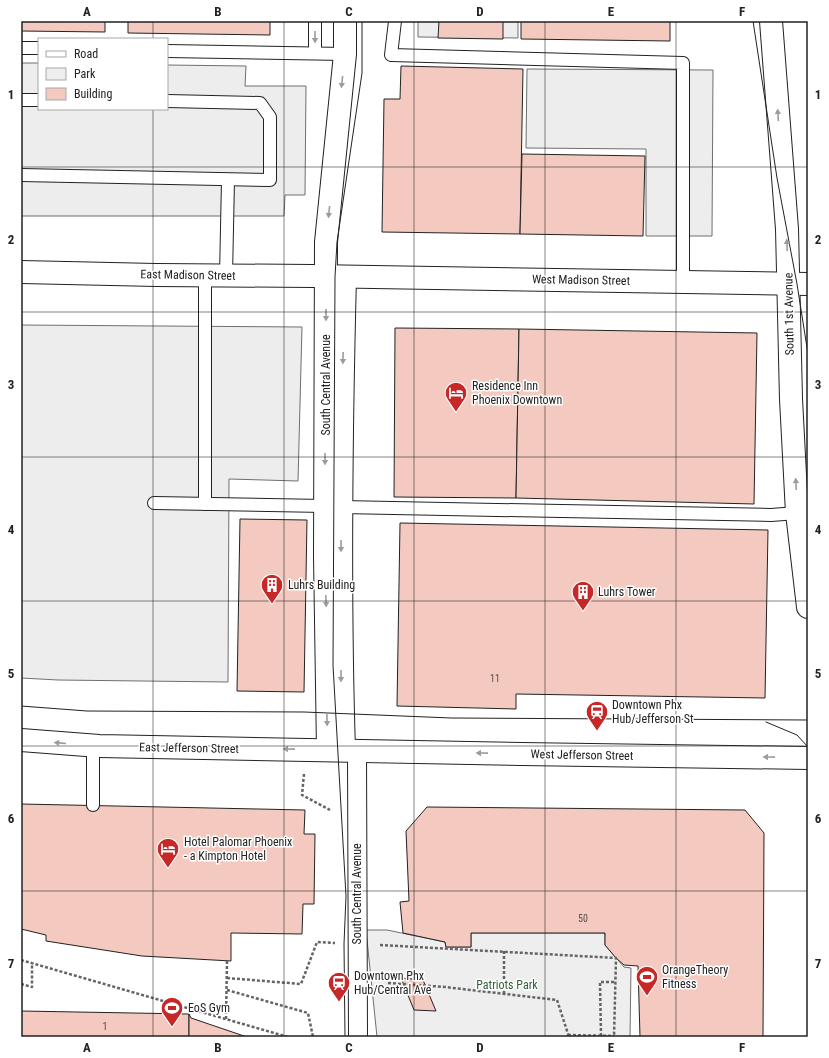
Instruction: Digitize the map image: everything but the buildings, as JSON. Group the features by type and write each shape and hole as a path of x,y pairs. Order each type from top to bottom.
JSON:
{"main road":[{"path":"343,750 342,690 333,506 342,277 326,242 345,54 345,21"},
{"name":"South 1st Avenue","path":"771,21 787,229 798,284 791,399 797,513 808,607"},
{"name":"East Madison Street","path":"21,272 342,277"},
{"name":"West Madison Street","path":"342,277 798,284"},
{"name":"East Jefferson Street","path":"21,740 93,746 343,750"},
{"name":"West Jefferson Street","path":"343,750 808,758"}],"street":[{"name":"South Central Avenue","path":"343,750 357,810 358,1037"}],"lane":[{"path":"315,21 315,53"},
{"path":"395,21 391,56 683,63 683,282"},
{"path":"21,48 38,48"},
{"path":"168,51 345,54"},
{"path":"21,100 38,100"},
{"path":"21,175 270,180 270,117 260,102 168,102"},
{"path":"205,504 215,276 228,180"},
{"path":"154,503 763,514 797,513"},
{"path":"93,746 93,805"}],"path":[{"path":"304,779 302,795 330,810"},
{"path":"386,945 616,958 614,1037 569,1036 557,1000 444,987 388,983"},
{"path":"504,951 504,994"},
{"path":"21,960 288,1037"},
{"path":"226,1019 227,961"},
{"path":"21,984 32,987 32,963"},
{"path":"227,978 300,984"},
{"path":"601,1036 600,982 615,982"},
{"path":"227,990 308,1013 313,1037"}],"green space":[{"name":"Patriots Park","path":"366,930 387,930 445,942 446,947 471,947 471,933 605,933 605,945 624,967 631,968 630,1037 377,1037"}],"shaded area":[{"path":"418,21 518,21 518,38 418,37"},
{"path":"21,63 38,63 38,110 168,110 168,65 246,66 245,86 306,86 305,195 285,195 284,216 21,216"},
{"path":"527,69 713,70 712,236 646,236 646,149 526,148"},
{"path":"21,325 302,327 298,481 229,479 228,682 58,680 21,678"}],"tram line":[{"path":"345,1037 344,944 346,896 333,665 335,277 337,242 362,73 362,21"},
{"path":"753,21 777,178 797,284 808,354"},
{"path":"21,706 87,711 304,712 451,718 808,720"},
{"path":"766,722 797,735 808,747"}],"place":[{"name":"Residence Inn Phoenix Downtown","path":"456,412"},
{"name":"Luhrs Building","path":"272,604"},
{"name":"Luhrs Tower","path":"583,612"},
{"name":"Downtown Phx Hub/Jefferson St","path":"597,732"},
{"name":"Hotel Palomar Phoenix - a Kimpton Hotel","path":"168,868"},
{"name":"OrangeTheory Fitness","path":"647,996"},
{"name":"Downtown Phx Hub/Central Ave","path":"339,1002"},
{"name":"EoS Gym","path":"172,1028"}]}
